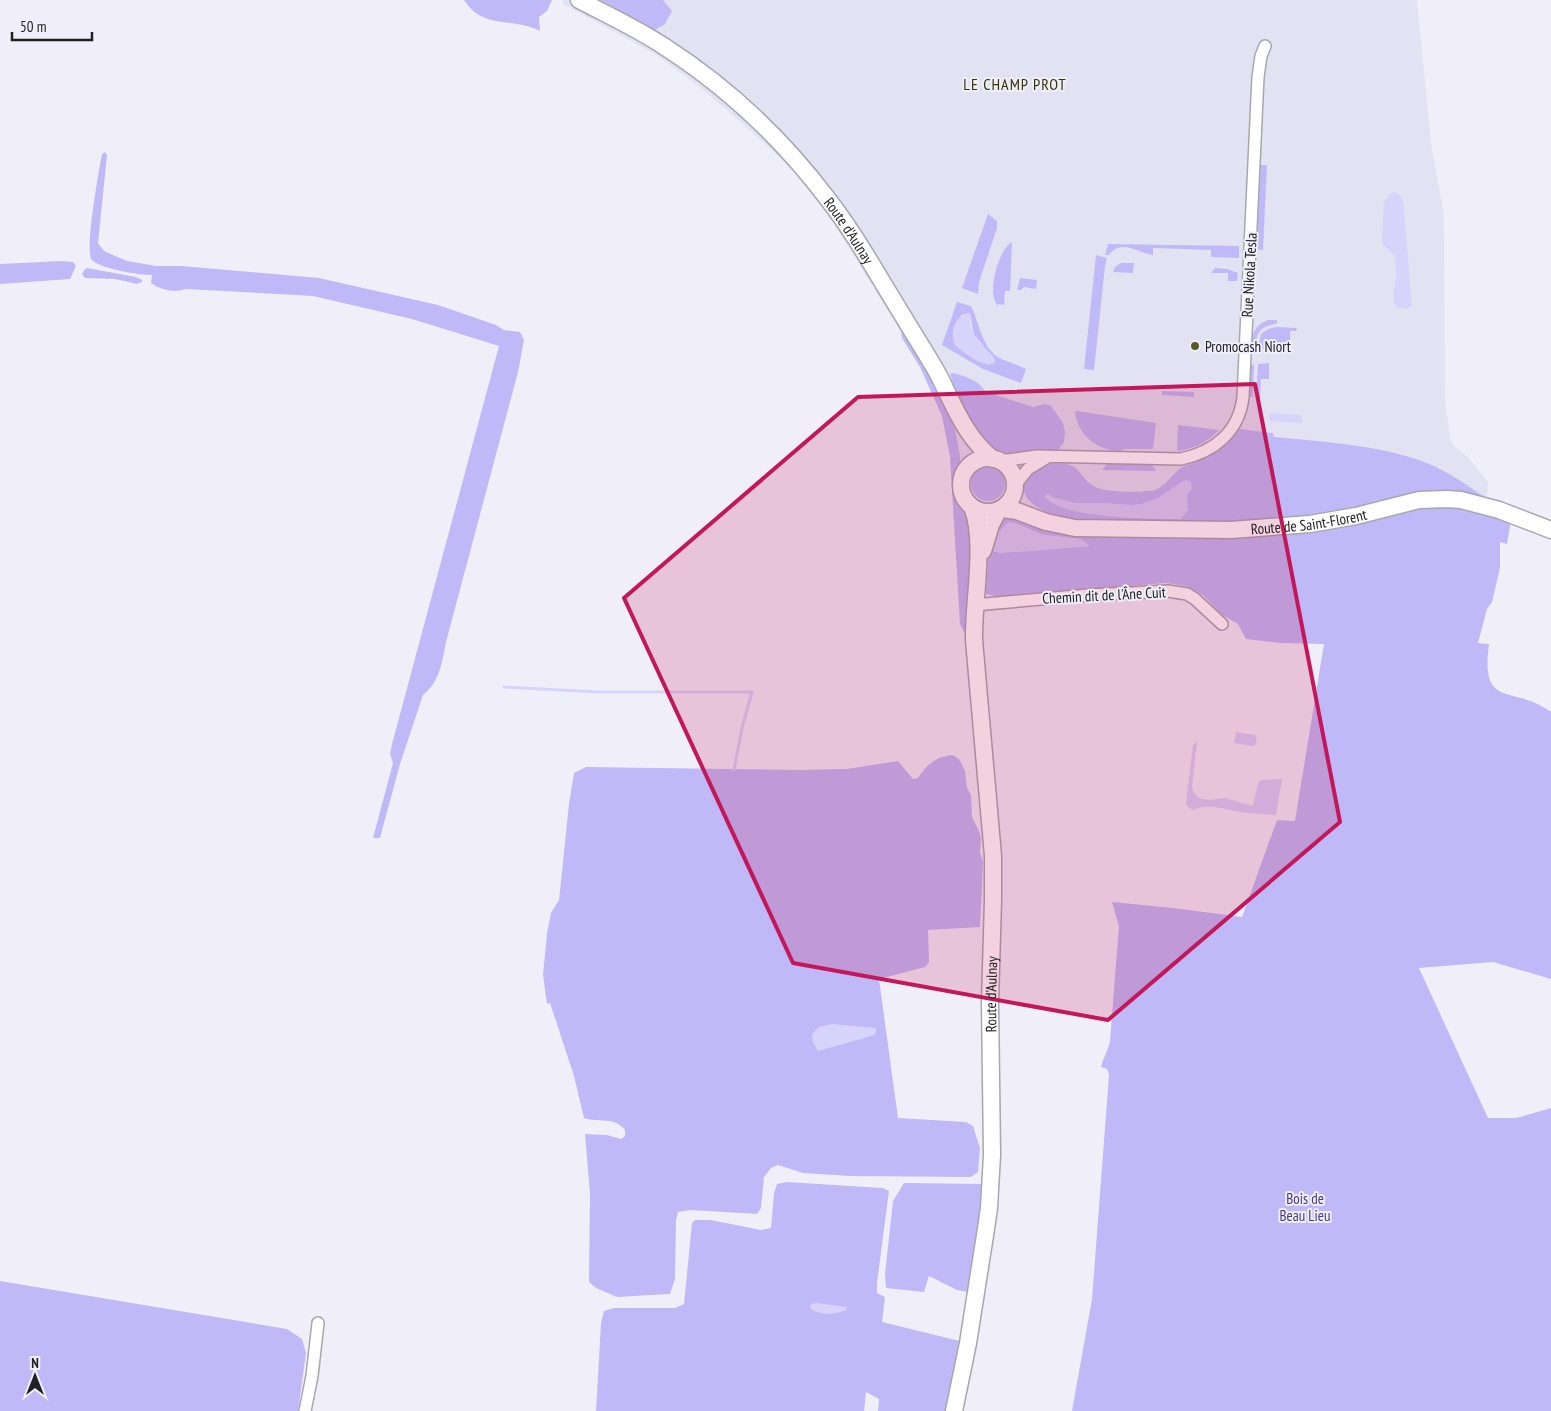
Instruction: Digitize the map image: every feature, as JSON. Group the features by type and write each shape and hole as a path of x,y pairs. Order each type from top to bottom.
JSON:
{"street":[{"name":"Route d'Aulnay","path":"579,0 635,29 665,47 697,70 764,126 828,199 846,224 924,350 953,403 961,422 966,447 967,468"},
{"name":"Rue Nikola Tesla","path":"996,460 1027,457 1181,459 1198,455 1210,449 1225,438 1234,425 1239,415 1243,397 1258,77 1261,56 1266,46"},
{"name":"Route d'Aulnay","path":"961,422 979,446 996,460"},
{"path":"1016,486 1009,468 996,460 981,459 967,468 962,476 961,491 965,500 972,507 982,512 1000,510 1011,500 1016,486 1028,469 1048,457"},
{"name":"Route de Saint-Florent","path":"1016,486 1031,507 1058,526"},
{"name":"Route de Saint-Florent","path":"1000,510 1017,511 1058,526 1090,530 1231,530 1270,528 1332,520 1407,503 1434,499 1461,500 1477,504 1520,517 1551,530"},
{"name":"Route d'Aulnay","path":"954,1411 968,1343 986,1229 992,1155 990,1002 993,856 974,640 978,532 972,507"},
{"name":"Route d'Aulnay","path":"977,575 988,532 1000,510"},
{"name":"Chemin dit de l'Âne Cuit","path":"974,605 1088,594 1168,591 1187,594 1222,624"},
{"path":"304,1411 312,1376 318,1323"}],"highlighted area":[{"path":"1255,384 1340,822 1108,1020 793,963 624,598 858,397"}],"shaded area":[{"path":"563,0 1417,0 1431,143 1444,215 1445,401 1450,438 1454,446 1468,457 1488,482 1487,501 1507,544 1493,538 999,597 986,594 959,594 950,456 942,416 920,367 902,338 901,332 834,224 797,173 698,86 655,54 563,4"},
{"path":"1395,192 1403,200 1412,305 1407,309 1397,308 1395,304 1393,297 1396,277 1395,255 1383,245 1382,240 1384,202 1390,194"},
{"path":"970,313 973,333 993,356 995,363 979,362 955,345 953,330 955,325 960,317"},
{"path":"1269,413 1302,415 1302,423 1270,421"},
{"path":"1187,480 1191,482 1192,488 1187,495 1188,510 1181,519 1130,518 1087,513 1053,504 1044,496 1049,494 1052,497 1076,503 1133,505 1158,498"},
{"path":"1009,522 1043,535 1080,539 1090,546 1019,552 993,552 999,531"},
{"path":"1236,732 1255,735 1257,742 1254,746 1234,743"},
{"path":"1197,742 1192,787 1198,798 1209,800 1225,798 1253,806 1258,783 1261,780 1282,779 1276,815 1244,813 1217,807 1205,807 1194,810 1189,808 1186,804 1193,745"},
{"path":"832,1024 876,1028 875,1035 818,1051 813,1042 812,1034 819,1027"},
{"path":"811,1304 847,1307 846,1310 828,1314 814,1311 810,1308"}],"green space":[{"path":"464,0 552,0 547,11 539,17 540,31 519,24 499,22 480,16"},
{"path":"601,0 663,0 672,11 665,24 655,30"},
{"path":"105,152 107,155 98,243 104,251 127,261 156,266 182,266 319,278 438,305 496,325 504,330 520,332 524,340 518,372 437,678 423,695 400,764 380,838 373,838 393,763 390,754 392,744 499,346 412,319 313,296 186,289 168,290 151,283 152,275 120,271 103,266 92,260 90,242 95,192 102,154"},
{"path":"1259,165 1267,165 1263,250 1255,249"},
{"path":"988,214 997,221 997,228 979,282 978,294 962,288"},
{"path":"1012,242 1010,291 1005,291 1004,305 998,304 998,306 993,292 995,272 1002,254"},
{"path":"1108,244 1239,246 1239,258 1211,257 1211,250 1153,248 1153,255 1124,247 1114,250 1109,255 1105,255"},
{"path":"1096,255 1107,258 1094,370 1084,369"},
{"path":"73,262 76,266 70,279 0,284 0,264"},
{"path":"1121,263 1134,263 1133,273 1113,272 1115,267"},
{"path":"87,268 136,277 142,280 142,282 137,284 115,279 85,278 82,274"},
{"path":"1215,268 1227,269 1238,273 1237,281 1228,281 1228,273 1211,273"},
{"path":"1020,278 1037,280 1036,289 1024,287 1021,290 1017,290"},
{"path":"957,302 971,306 984,339 991,351 998,358 1026,369 1021,383 983,369 942,345","holes":["970,313 974,335 983,345 990,365 978,361 955,345 961,315"]},
{"path":"1268,320 1277,320 1277,323 1263,328 1258,334 1255,349 1251,348 1252,338 1257,327"},
{"path":"1276,327 1297,328 1296,331 1290,331 1290,343 1282,342 1282,351 1279,351 1279,343 1271,342 1271,350 1258,349 1261,334 1268,329"},
{"path":"901,332 919,356 943,397 955,430 960,462 953,481 955,496 959,507 966,514 971,528 969,630 964,632 960,624 950,456 942,416 920,367 902,338"},
{"path":"1269,363 1269,379 1261,379 1260,398 1256,398 1258,364"},
{"path":"1254,364 1253,397 1248,397 1250,366"},
{"path":"953,373 974,381 988,393 1033,407 1045,404 1051,406 1063,423 1065,432 1064,442 1058,450 1010,456 996,453 985,446 959,402 950,374"},
{"path":"1162,391 1194,392 1194,397 1162,395"},
{"path":"1075,412 1156,423 1153,449 1124,449 1119,452 1103,448 1084,434 1077,420"},
{"path":"1178,425 1219,430 1200,444 1189,449 1177,451"},
{"path":"1240,429 1273,433 1274,437 1335,443 1398,454 1436,467 1485,497 1483,499 1298,521 1080,524 1040,509 1025,495 1023,486 1031,472 1044,465 1061,463 1075,468 1088,482 1101,489 1128,492 1155,490 1183,467 1221,448"},
{"path":"1107,464 1152,465 1156,471 1102,470"},
{"path":"988,467 1000,472 1005,484 1000,496 988,501 976,496 971,484 976,472"},
{"name":"Bois de Beau Lieu","path":"1459,506 1511,520 1507,544 1500,542 1500,568 1492,602 1487,609 1478,643 1489,644 1488,665 1490,679 1495,688 1502,693 1537,704 1551,712 1551,979 1493,962 1419,968 1488,1118 1516,1118 1551,1108 1551,1411 1072,1411 1092,1299 1109,1075 1107,1069 1101,1067 1110,1041 1119,926 1112,902 1242,917 1277,820 1295,821 1324,644 1282,643 1246,639 1238,624 1221,614 1203,595 1185,586 1166,583 999,597 986,594 989,548 1005,516 1233,535 1412,507","holes":["1014,523 1043,535 1080,539 1089,546 998,553"]},
{"path":"952,755 959,759 965,771 967,788 971,795 972,817 981,839 980,852 983,862 980,927 928,930 929,962 925,967 879,979 898,1118 966,1122 973,1126 980,1148 978,1172 971,1177 850,1176 803,1173 778,1165 771,1168 764,1177 761,1208 757,1214 691,1210 678,1212 676,1220 675,1279 670,1294 617,1297 596,1288 589,1282 590,1194 585,1134 607,1135 621,1139 625,1136 625,1130 611,1121 584,1118 574,1076 550,1003 547,1004 543,975 551,913 559,900 574,773 586,767 847,769 898,761 913,779 918,778 932,762 941,757"},
{"path":"787,1182 883,1188 889,1191 877,1283 877,1293 885,1297 882,1322 960,1341 948,1411 878,1411 879,1399 866,1392 864,1411 596,1411 601,1323 604,1311 614,1308 675,1308 684,1304 692,1223 695,1220 711,1220 761,1230 771,1228 774,1193 777,1184"},
{"path":"904,1183 984,1184 968,1292 957,1290 929,1276 924,1292 886,1288 885,1274 893,1201"},
{"path":"0,1281 287,1329 302,1339 306,1353 298,1411 0,1411"}],"waterway":[{"path":"504,687 599,692 752,692 742,728 734,770"}],"place":[{"name":"Promocash Niort","path":"1195,346"}],"district":[{"name":"LE CHAMP PROT","path":"1015,84"}]}
